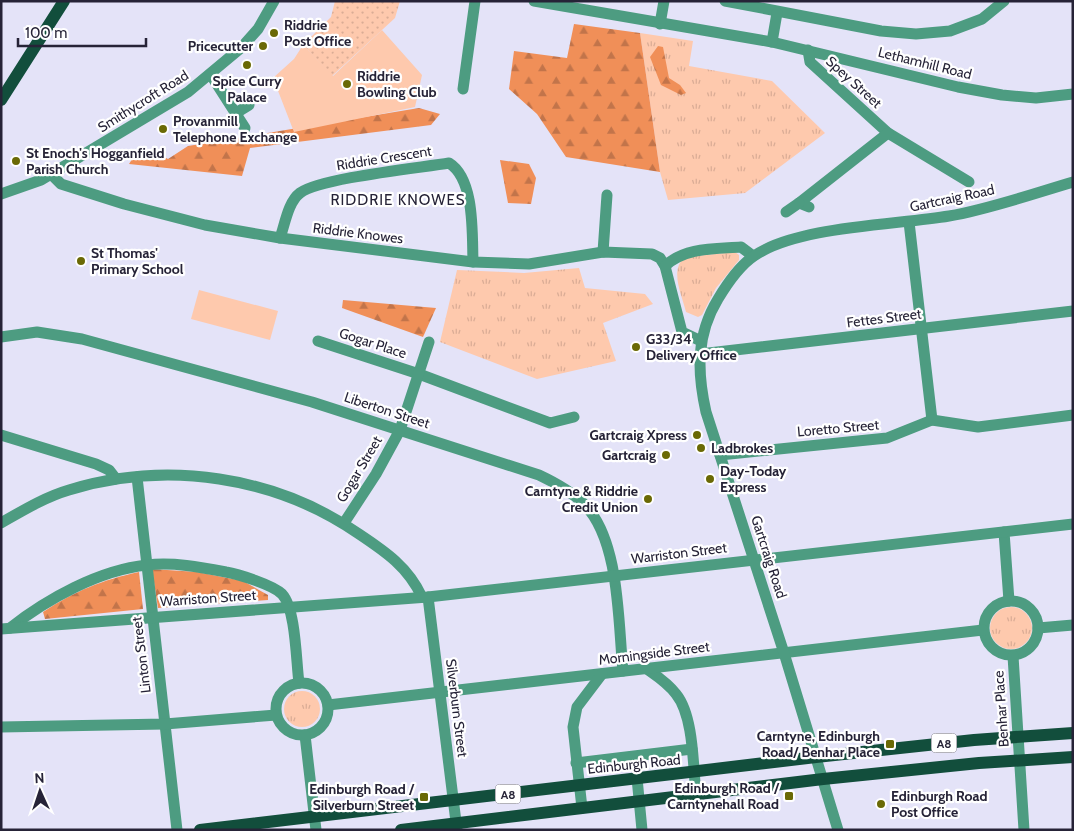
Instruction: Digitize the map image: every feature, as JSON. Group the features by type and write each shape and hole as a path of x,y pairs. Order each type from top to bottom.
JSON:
{"main road":[{"path":"1,100 64,1"},
{"name":"Edinburgh Road","path":"200,830 816,757 1073,733"},
{"name":"A8","path":"401,830 457,827 582,808 822,779 1020,760 1073,757"}],"street":[{"name":"Smithycroft Road","path":"1,194 51,174 180,97 212,75 258,29 274,1"},
{"path":"463,90 475,1"},
{"name":"Lethamhill Road","path":"534,1 772,42 958,87 1002,95 1036,98 1073,94"},
{"path":"660,24 664,1"},
{"name":"Lethamhill Road","path":"726,1 777,13 881,32 916,34 950,31 982,19 1004,1"},
{"path":"772,42 777,13"},
{"name":"Spey Street","path":"808,50 810,62 888,133 969,182"},
{"path":"212,75 245,128"},
{"path":"236,113 249,104"},
{"path":"786,212 804,205 888,133"},
{"name":"Riddrie Crescent","path":"280,238 292,202 301,193 322,184 448,163 454,166 467,188 473,262"},
{"name":"Riddrie Knowes","path":"51,174 61,184 124,204 205,225 280,238 473,262 529,264 603,252 652,254 665,266"},
{"name":"Gartcraig Road","path":"838,830 700,388 702,337 710,313 728,282 751,259 778,244 815,233 952,216 1073,182"},
{"path":"603,252 607,195"},
{"path":"909,222 932,420 978,427 1073,416"},
{"path":"702,337 680,323 665,266 674,258 685,253 741,246 751,259"},
{"name":"Fettes Street","path":"700,354 1073,311"},
{"name":"Liberton Street","path":"1,337 38,332 82,339 312,402 539,475 567,489 585,504 600,526 609,546 623,671"},
{"name":"Gogar Place","path":"318,341 418,374"},
{"name":"Gogar Street","path":"344,523 376,474 400,430 429,342"},
{"path":"418,374 550,423 574,417"},
{"name":"Loretto Street","path":"720,455 886,438 932,420"},
{"path":"1,435 96,464 109,470 116,479"},
{"path":"1,523 68,490 116,479 180,474 229,479 276,491 313,506 344,523 388,554 414,580 425,597"},
{"name":"Linton Street","path":"137,477 177,830"},
{"name":"Warriston Street","path":"6,629 425,597 1073,524"},
{"path":"1004,532 1009,601"},
{"name":"Warriston Street","path":"6,629 73,587 146,565 196,566 244,575 281,593 289,607"},
{"name":"Silverburn Street","path":"425,597 440,692 457,827"},
{"path":"1009,601 1026,605 1032,611 1038,628 1034,643 1021,654 1013,656 996,652 989,646 983,630 988,613 1001,603 1009,601"},
{"path":"289,607 299,683"},
{"path":"1038,628 1073,625"},
{"name":"Morningside Street","path":"328,705 983,630"},
{"name":"Benhar Place","path":"1013,656 1024,830"},
{"path":"647,668 677,695 683,707 692,749 696,795"},
{"path":"582,808 573,727 576,707 602,674"},
{"path":"299,683 314,686 325,697 328,705 328,713 320,728 305,735 290,732 284,728 276,714 276,706 283,690 299,683"},
{"path":"1,728 165,724 276,714"},
{"path":"305,735 316,830"},
{"name":"Edinburgh Road","path":"576,763 692,749"},
{"path":"637,778 642,830"}],"green space":[{"path":"335,1 400,1 395,18 332,76 303,45 331,17"},
{"path":"574,24 640,33 660,172 566,157 537,114 509,89 514,51 567,58"},
{"path":"335,27 346,38 328,56 317,45"},
{"name":"Riddrie Bowling Club","path":"382,30 422,75 415,107 294,132 273,78 294,59 303,45 333,76"},
{"path":"640,33 693,41 689,66 772,81 825,133 745,193 668,200 660,172"},
{"path":"658,46 663,47 669,78 680,85 686,93 681,95 661,85 650,57"},
{"path":"419,108 440,114 431,125 250,148 242,176 129,164 136,153 155,152 168,159 188,146"},
{"path":"500,160 529,164 536,178 531,204 508,203"},
{"path":"735,252 739,255 739,260 716,288 702,315 698,317 686,312 677,276 680,262 685,257"},
{"path":"579,268 585,288 645,294 653,304 603,323 616,361 537,379 440,342 457,270 524,273"},
{"path":"199,290 278,311 270,340 191,319"},
{"path":"343,300 436,308 423,337 342,308"},
{"path":"152,569 197,572 243,581 268,595 268,600 158,608"},
{"path":"139,572 143,609 45,619 43,612 78,592"},
{"path":"1007,607 1015,607 1026,613 1032,628 1026,643 1015,649 1007,649 996,643 990,632 990,624 996,613"},
{"path":"302,691 315,696 320,709 315,722 302,727 289,722 284,709 289,696"}],"place":[{"name":"Riddrie Post Office","path":"274,33"},
{"name":"Pricecutter","path":"263,46"},
{"name":"Spice Curry Palace","path":"247,65"},
{"name":"Riddrie Bowling Club","path":"347,84"},
{"name":"Provanmill Telephone Exchange","path":"163,129"},
{"name":"St Enoch's Hogganfield Parish Church","path":"16,161"},
{"name":"St Thomas' Primary School","path":"81,261"},
{"name":"G33/34 Delivery Office","path":"636,347"},
{"name":"Gartcraig Xpress","path":"697,435"},
{"name":"Ladbrokes","path":"701,448"},
{"name":"Gartcraig","path":"666,455"},
{"name":"Day-Today Express","path":"710,479"},
{"name":"Carntyne & Riddrie Credit Union","path":"648,499"},
{"name":"Carntyne, Edinburgh Road/ Benhar Place","path":"890,744"},
{"name":"Edinburgh Road / Carntynehall Road","path":"789,796"},
{"name":"Edinburgh Road / Silverburn Street","path":"424,797"},
{"name":"Edinburgh Road Post Office","path":"881,804"}],"district":[{"name":"RIDDRIE KNOWES","path":"398,200"}]}
